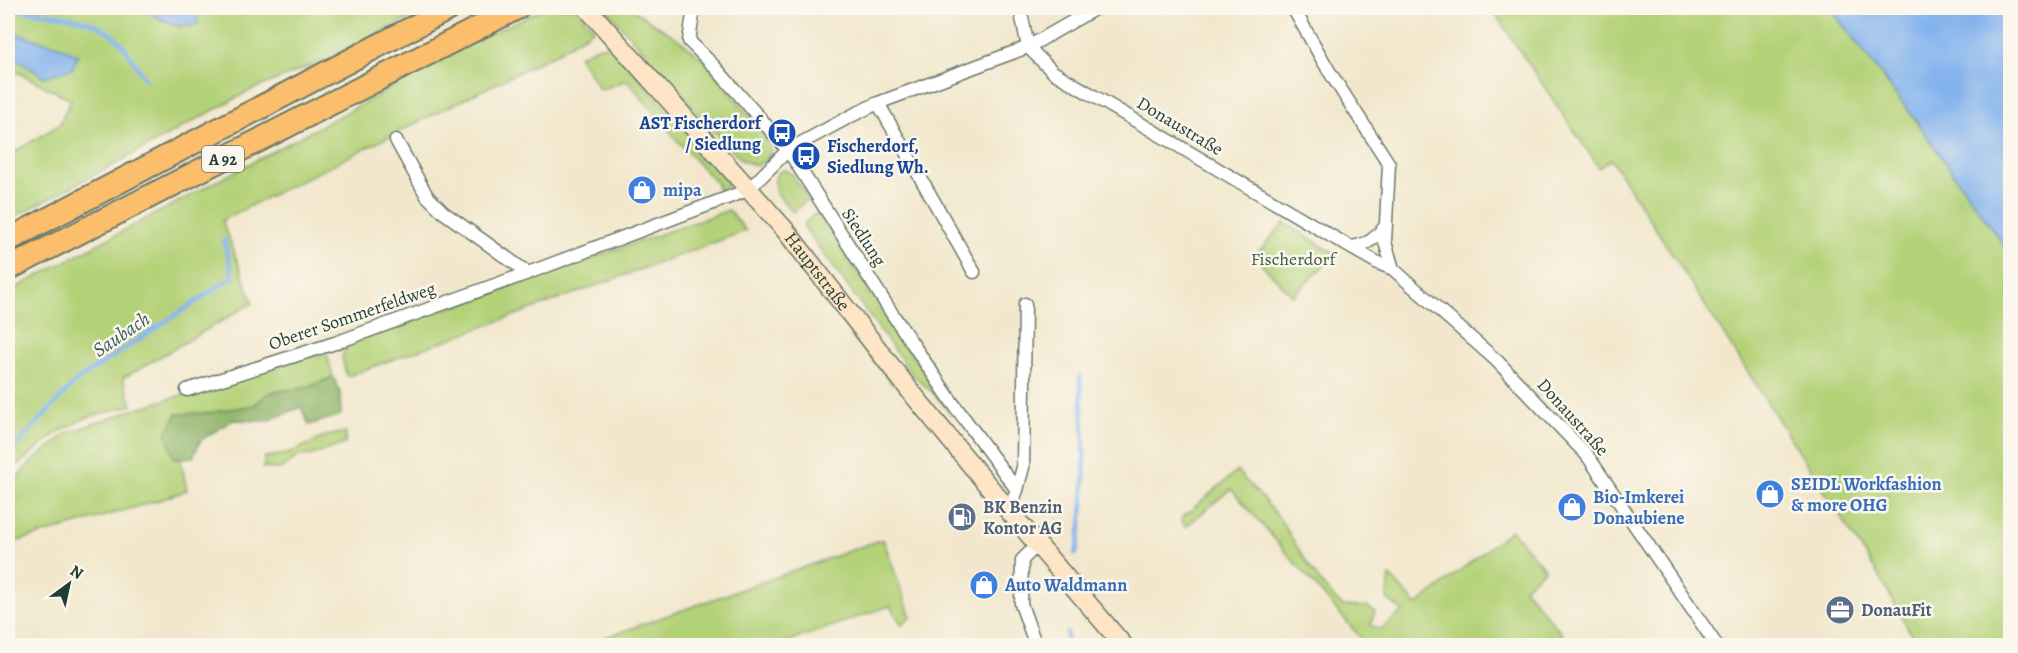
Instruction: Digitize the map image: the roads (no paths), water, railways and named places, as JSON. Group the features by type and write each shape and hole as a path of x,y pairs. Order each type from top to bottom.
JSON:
{"highway":[{"name":"A 92","path":"8,240 450,8"},
{"name":"A 92","path":"8,269 517,8"}],"main road":[{"name":"Hauptstraße","path":"587,8 786,231 911,392 1037,545 1124,645"}],"street":[{"name":"Siedlung","path":"694,8 688,40 788,150 893,315 952,402 1017,490"},
{"path":"1020,8 1028,47"},
{"path":"748,190 788,150 878,103 1028,47 1096,8"},
{"path":"1293,8 1329,71 1389,164 1385,242 1393,269"},
{"name":"Donaustraße","path":"1028,47 1053,72 1350,247 1393,269 1497,361 1587,454 1717,645"},
{"path":"878,103 974,272"},
{"path":"396,140 427,196 444,212 528,273"},
{"name":"Oberer Sommerfeldweg","path":"187,390 335,343 748,190"},
{"path":"1350,247 1363,246 1370,242 1386,225"},
{"path":"1009,511 1023,467 1025,304"},
{"path":"1036,645 1021,604 1022,560 1037,545"}],"water":[{"path":"143,8 194,8 199,24 176,26"},
{"path":"1830,8 2010,8 2010,254 1914,118"},
{"path":"14,33 59,46 78,55 72,69 44,77 8,54 8,35"}],"waterway":[{"name":"Saubach","path":"8,9 64,16 92,23 104,29 123,46 145,79"},
{"name":"Saubach","path":"8,454 76,381 233,277 224,240"},
{"path":"1076,554 1084,487 1080,376"},
{"path":"1066,646 1067,633"}],"place":[{"name":"AST Fischerdorf / Siedlung","path":"782,133"},
{"name":"Fischerdorf, Siedlung Wh.","path":"806,156"},
{"name":"mipa","path":"642,190"},
{"name":"SEIDL Workfashion & more OHG","path":"1770,494"},
{"name":"Bio-Imkerei Donaubiene","path":"1572,507"},
{"name":"BK Benzin Kontor AG","path":"962,517"},
{"name":"Auto Waldmann","path":"984,585"},
{"name":"DonauFit","path":"1840,610"}],"park label":[{"name":"Fischerdorf","path":"1293,259"}]}
